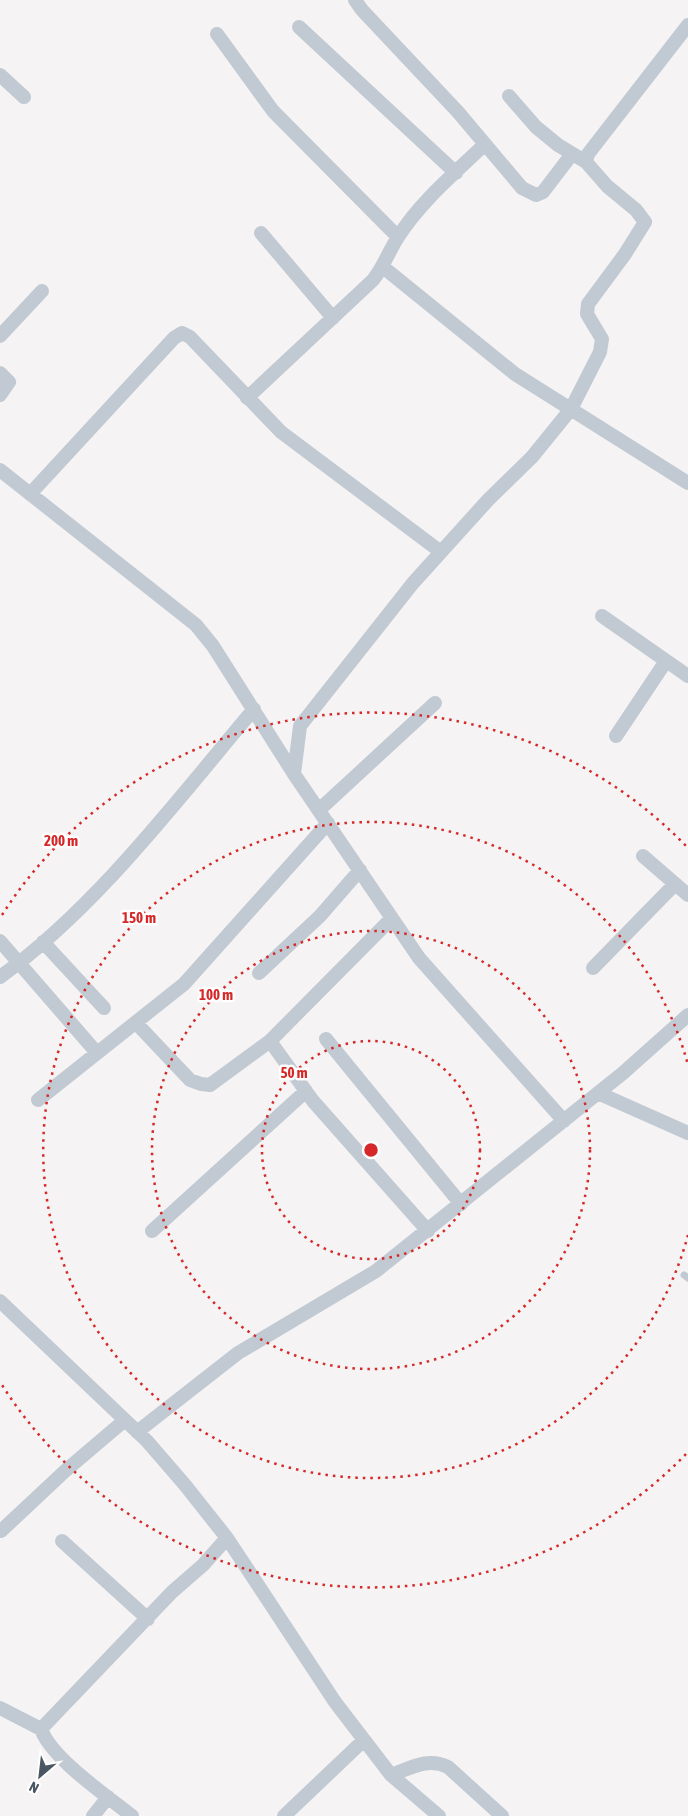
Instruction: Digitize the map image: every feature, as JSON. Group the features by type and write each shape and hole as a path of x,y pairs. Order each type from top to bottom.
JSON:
{"street":[{"path":"355,0 362,10 458,112 522,188 536,196 543,192 572,154"},
{"path":"586,162 588,154 688,25"},
{"path":"299,27 456,173"},
{"path":"217,34 273,111 398,237"},
{"path":"0,75 24,97"},
{"path":"294,774 300,726 380,622 441,552 532,457 571,409 600,352 602,338 587,314 588,304 625,254 645,222 636,210 607,186 586,162 558,145 536,127 509,96"},
{"path":"247,398 374,280 384,267 398,237 418,211 485,144"},
{"path":"261,233 333,318"},
{"path":"384,267 515,374 688,483"},
{"path":"0,336 42,291"},
{"path":"30,494 178,335 186,334 291,441 441,552"},
{"path":"0,373 10,382 0,395"},
{"path":"0,470 196,625 213,646 294,774 419,958 564,1121"},
{"path":"602,616 688,676"},
{"path":"616,736 666,661"},
{"path":"319,810 435,703"},
{"path":"0,977 43,942 124,862 254,709"},
{"path":"38,1100 184,984 328,823"},
{"path":"644,856 688,895"},
{"path":"259,973 320,916 360,870"},
{"path":"593,968 675,884"},
{"path":"136,1023 190,1080 201,1084 210,1084 270,1041 392,918"},
{"path":"0,941 97,1054"},
{"path":"43,942 104,1008"},
{"path":"137,1432 238,1354 376,1271 564,1121 688,1015"},
{"path":"326,1040 461,1204"},
{"path":"270,1041 306,1091 428,1230"},
{"path":"152,1231 306,1091"},
{"path":"598,1093 688,1133"},
{"path":"0,1301 64,1364 125,1420 185,1485 226,1538 335,1702 364,1740 391,1775 439,1816"},
{"path":"1,1532 64,1470 125,1420"},
{"path":"41,1729 172,1592 203,1565 226,1538"},
{"path":"62,1541 148,1619"},
{"path":"0,1708 41,1729 45,1741 132,1816"},
{"path":"284,1816 364,1740"},
{"path":"391,1775 428,1761 440,1763 448,1767 502,1816"},
{"path":"93,1816 108,1797"}]}
